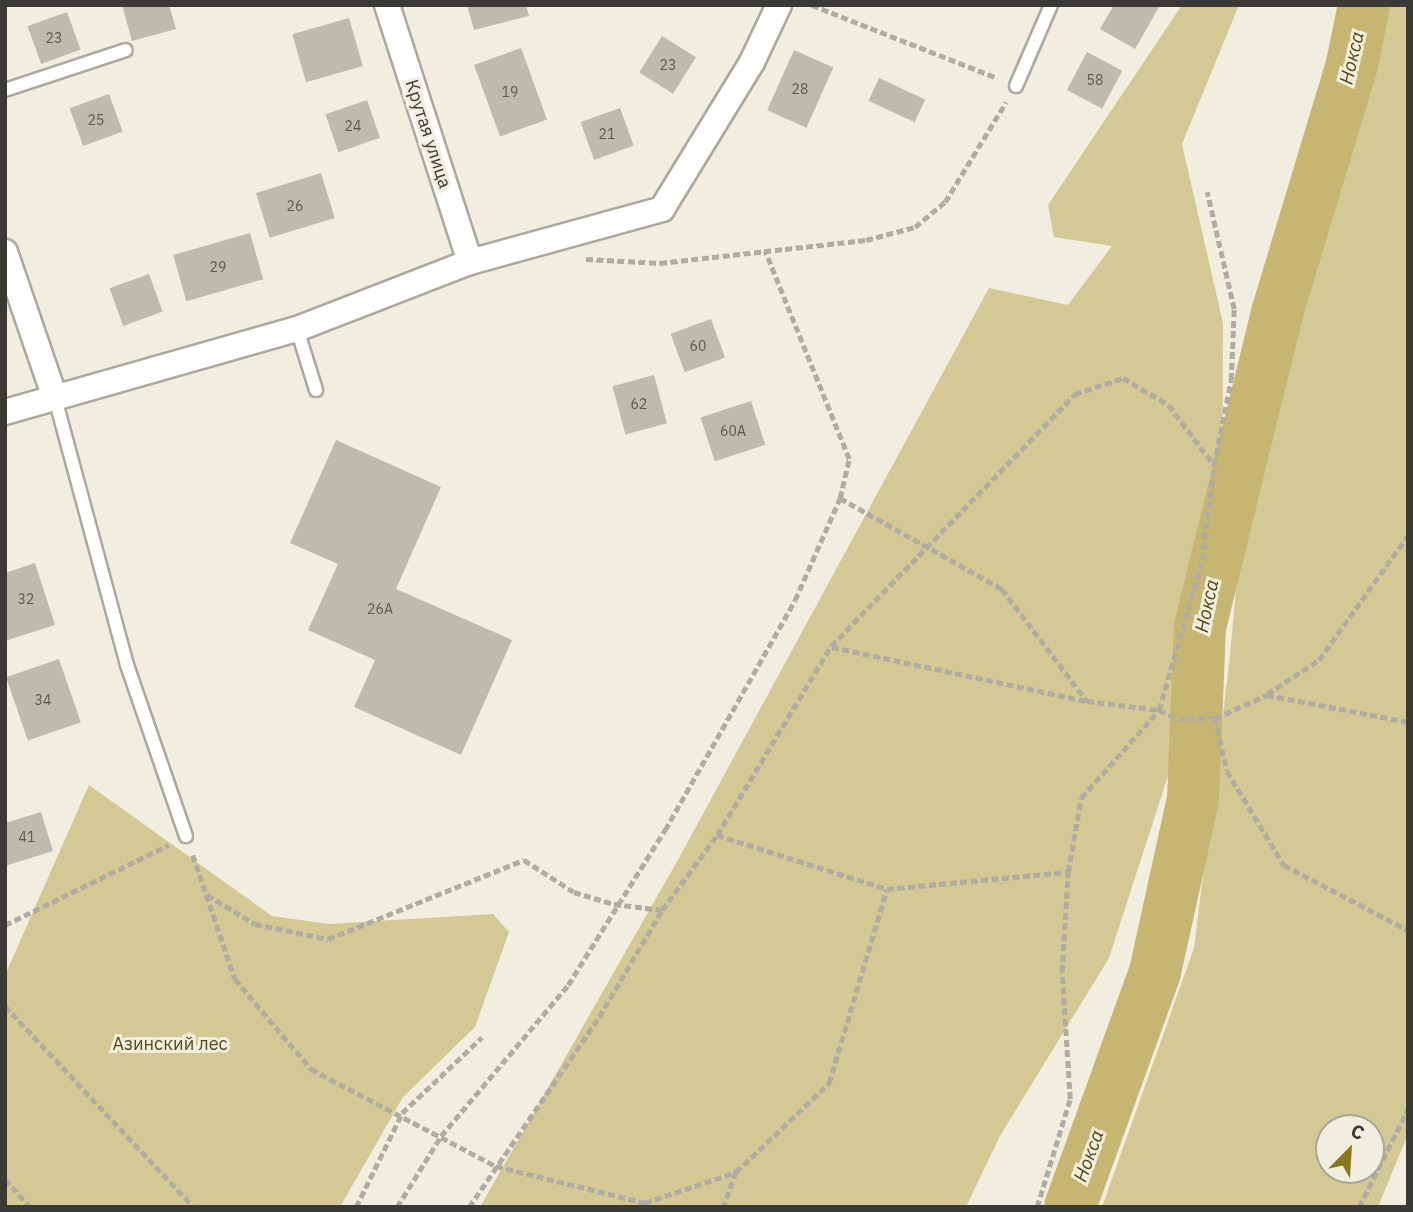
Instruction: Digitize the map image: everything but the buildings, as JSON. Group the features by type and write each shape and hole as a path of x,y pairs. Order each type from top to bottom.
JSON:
{"street":[{"name":"Крутая улица","path":"387,5 470,262"},
{"path":"5,412 298,329 470,262 662,209 752,61 779,5"},
{"path":"5,252 55,398"}],"lane":[{"path":"1017,86 1051,5"},
{"path":"5,90 126,50"},
{"path":"298,329 316,390"},
{"path":"55,398 127,665 186,836"}],"path":[{"path":"576,259 660,263 866,240 915,227 945,202 1017,86 812,5"},
{"path":"1037,1207 1070,1099 1062,972 1068,872 1081,798 1159,710 1202,560 1214,465 1231,380 1234,309 1207,192"},
{"path":"397,1207 441,1136 568,985 614,904 665,830 795,600 840,498 849,459 765,251"},
{"path":"469,1207 599,1017 662,910 717,835 831,646 1075,394 1123,378 1169,405 1214,465"},
{"path":"840,498 1002,589 1087,701"},
{"path":"831,646 1087,701 1159,710 1178,719 1215,719 1267,695 1319,660 1408,535"},
{"path":"1267,695 1408,722"},
{"path":"1215,719 1227,772 1284,865 1408,930"},
{"path":"717,835 887,890 1068,872"},
{"path":"5,925 186,836 235,978 311,1069 402,1113 496,1166 646,1205 736,1172 829,1083 887,890"},
{"path":"207,895 256,924 328,939 524,860 573,892 614,904 662,910"},
{"path":"5,1006 194,1207"},
{"path":"356,1207 402,1113 482,1037"},
{"path":"1359,1207 1408,1110"},
{"path":"724,1207 736,1172"},
{"path":"5,1179 30,1207"}],"green space":[{"path":"1182,5 1239,5 1182,144 1223,323 1222,550 1200,677 1109,958 1000,1136 966,1207 480,1207 679,858 989,288 1068,305 1112,246 1054,237 1048,205"},
{"path":"1343,5 1408,5 1408,1134 1378,1207 1102,1207 1194,948 1229,665 1264,291"},
{"name":"Азинский лес","path":"89,785 272,916 329,924 493,914 509,932 475,1027 403,1097 340,1207 5,1207 5,975"}],"waterway":[{"name":"Нокса","path":"1070,1207 1155,972 1193,799 1200,627 1277,313 1352,64 1364,5"}]}
